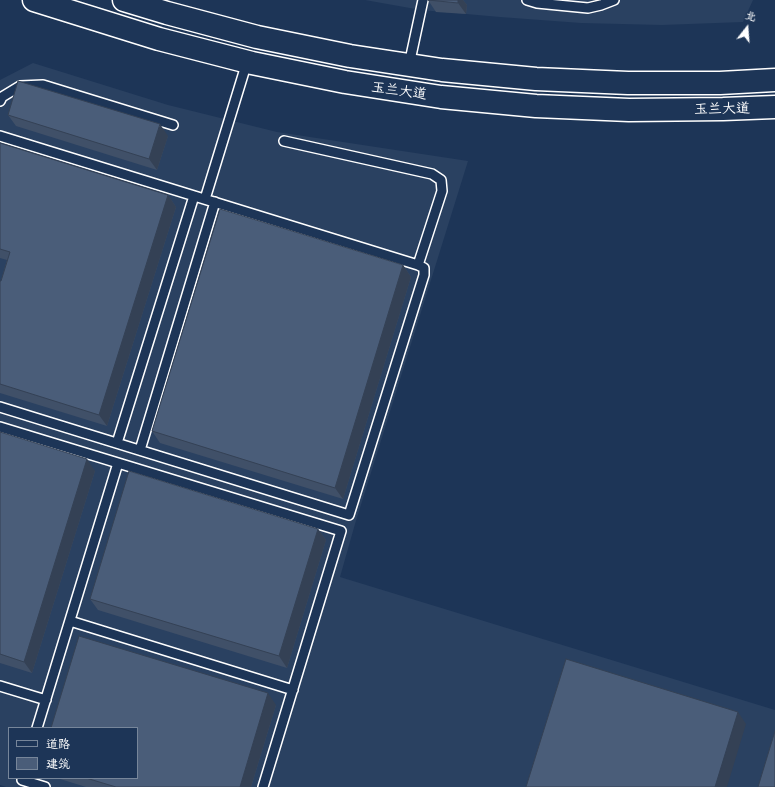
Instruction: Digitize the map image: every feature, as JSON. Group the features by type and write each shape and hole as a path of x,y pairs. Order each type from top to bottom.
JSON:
{"main road":[{"name":"玉兰大道","path":"34,0 159,39 248,62 346,82 441,97 536,106 629,110 723,110 775,107"},
{"name":"玉兰大道","path":"124,0 257,37 350,56 442,70 536,79 620,83 720,83 775,80"}],"lane":[{"path":"409,65 423,0"},
{"path":"527,0 537,3 588,8 601,6 614,0"},
{"path":"205,199 248,62"},
{"path":"0,101 2,97 20,86 43,85 173,125"},
{"path":"0,136 424,268 424,274 349,515 0,407"},
{"path":"284,141 432,174 441,180 442,191 418,265"},
{"path":"117,443 194,196"},
{"path":"140,450 215,202"},
{"path":"0,426 341,532 264,787"},
{"path":"38,727 118,463"},
{"path":"70,621 293,690"},
{"path":"0,686 46,700"},
{"path":"21,782 45,787"}],"shaded area":[{"path":"365,0 753,0 743,22 662,25 581,23 500,17 421,10"},
{"path":"33,63 168,105 277,132 468,161 355,524 340,577 775,710 775,787 6,787 0,785 0,80"}],"building":[{"path":"428,0 458,0 458,3"},
{"path":"18,81 160,124 149,159 8,115"},
{"path":"0,143 168,195 99,415 0,384 0,281 10,252 0,249"},
{"path":"220,209 403,265 335,488 152,431"},
{"path":"0,432 87,459 24,662 0,654"},
{"path":"129,471 318,529 279,656 90,599"},
{"path":"79,636 268,693 240,787 116,787 89,779 138,779 138,727 51,727"},
{"path":"566,659 738,712 715,787 526,787"},
{"path":"775,731 775,787 758,787"}]}
